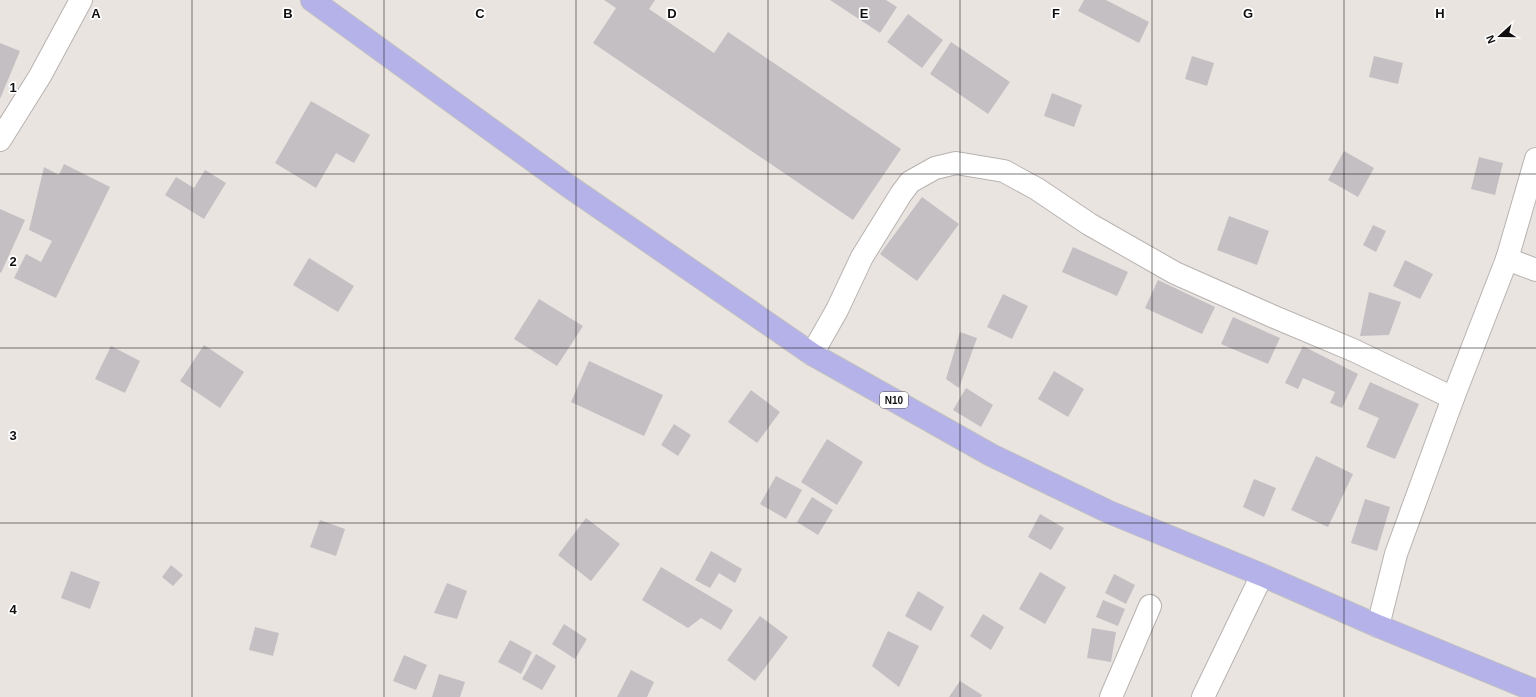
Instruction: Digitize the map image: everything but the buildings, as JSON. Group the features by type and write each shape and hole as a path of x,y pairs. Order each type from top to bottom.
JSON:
{"main road":[{"name":"N10","path":"312,0 567,185 812,354 991,455 1109,512 1262,575 1531,692"}],"street":[{"path":"0,140 40,76 81,0"},
{"path":"1378,626 1396,554 1453,398 1507,259 1536,159"},
{"path":"812,354 837,310 862,257 910,182 934,168 956,163 1004,171 1037,189 1089,224 1175,273 1353,350 1453,398"},
{"path":"1507,259 1536,270"},
{"path":"1203,697 1262,575"},
{"path":"1111,697 1150,606"}]}
